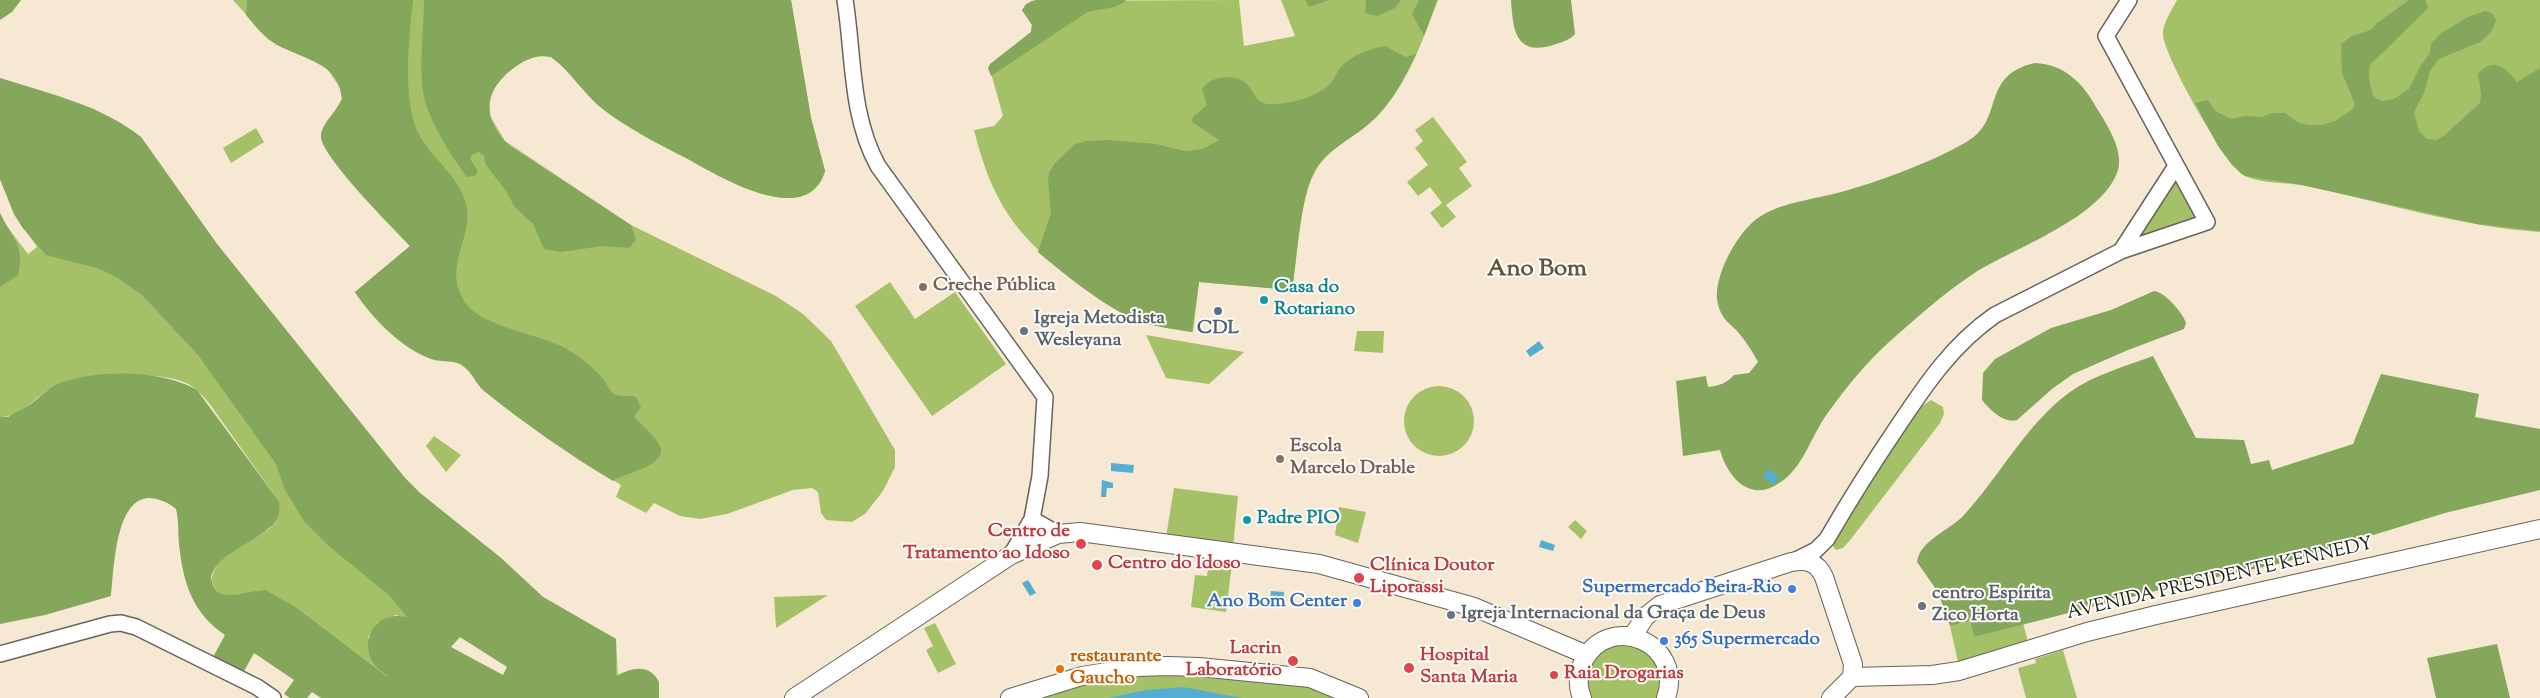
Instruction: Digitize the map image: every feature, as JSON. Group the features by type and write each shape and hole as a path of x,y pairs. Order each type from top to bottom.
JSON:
{"main road":[{"name":"AVENIDA PRESIDENTE KENNEDY","path":"1852,676 1932,674 1959,671 2087,632 2156,615 2540,528"},
{"path":"794,698 1011,555 1058,534 1088,532 1319,564 1474,607 1587,656"},
{"path":"1632,637 1645,617 1660,605 1791,562 1812,562 1822,574 1853,664 1852,676 1831,698"},
{"path":"1582,698 1579,678 1587,656 1607,640 1632,637 1654,647 1664,660 1669,676 1666,698"},
{"path":"1010,698 1082,676 1138,667 1168,666 1310,678 1359,698"}],"street":[{"path":"845,0 859,116 870,151 878,166 1045,397 1040,476 1032,519 1011,555"},
{"path":"1791,562 1820,547 1917,398 1944,360 1964,339 1995,315 2120,251 2207,222 2106,36 2129,0"},
{"path":"2120,251 2176,166"},
{"path":"1032,519 1058,534"},
{"path":"1822,574 1824,556 1832,531"},
{"path":"0,654 110,624 125,624 136,627 257,688 273,698"}],"green space":[{"path":"0,0 21,0 12,12 0,20"},
{"path":"233,0 791,0 811,118 825,171 815,188 800,197 781,198 739,185 718,176 644,136 597,104 565,69 551,57 540,55 522,62 507,73 492,90 489,103 490,116 505,141 631,225 776,296 803,314 831,341 895,450 895,467 883,491 865,514 852,522 826,520 821,513 818,492 812,488 793,490 727,514 700,519 680,516 654,503 646,513 616,497 621,485 569,452 503,405 483,389 460,364 431,359 399,340 379,322 355,292 410,246 357,190 331,156 324,142 322,131 342,99 340,88 327,68 269,40"},
{"path":"247,0 413,0 408,71 411,108 415,124 421,138 460,188 467,208 465,232 457,268 460,293 468,306 476,313 499,325 565,348 595,370 614,394 636,397 641,407 634,416 660,446 661,453 658,459 644,468 613,481 547,438 499,403 481,388 468,370 461,365 421,355 389,332 370,312 355,292 410,246 345,175 324,146 321,136 322,131 342,99 334,77 318,63 277,45 264,35 246,15"},
{"path":"424,0 791,0 811,118 825,171 815,188 800,197 781,198 739,185 718,176 624,124 597,104 565,69 551,57 535,57 511,70 495,88 490,107 495,127 510,146 631,225 636,240 629,248 603,246 561,252 544,249 533,224 514,206 506,191 486,165 484,156 479,152 472,155 470,159 478,171 475,176 467,177 434,125 425,102 422,81"},
{"path":"1035,0 1126,0 1117,6 1086,13 991,76 988,68 990,64 1031,32 1032,25 1022,10 1026,4"},
{"path":"1239,0 1244,46 1295,36 1281,0 1438,0 1414,61 1389,103 1370,122 1327,156 1314,174 1305,198 1292,290 1199,282 1193,332 1164,328 1130,317 1105,302 1045,256 1028,240 1001,203 982,158 974,130 994,126 1003,116 989,66 1031,32 1032,25 1022,10 1031,1"},
{"path":"1305,0 1329,0 1309,7"},
{"path":"1366,0 1401,0 1395,8 1377,16 1365,13"},
{"path":"1419,0 1437,0 1424,36 1412,14"},
{"path":"1511,0 1571,0 1575,34 1567,40 1550,46 1538,48 1522,43 1515,29"},
{"path":"2177,0 2540,0 2540,232 2481,225 2306,186 2266,181 2243,175 2234,167 2210,131 2184,86 2166,47 2163,35 2164,26"},
{"path":"2409,0 2425,0 2428,8 2370,65 2370,85 2374,97 2382,101 2394,99 2409,89 2421,65 2430,53 2431,44 2441,33 2470,16 2485,11 2493,14 2496,21 2491,32 2480,42 2439,59 2430,71 2424,93 2414,112 2419,131 2427,139 2437,140 2446,134 2480,103 2481,94 2478,74 2483,69 2494,65 2499,66 2517,82 2540,68 2540,231 2477,224 2302,185 2245,176 2232,165 2218,146 2195,103 2208,100 2215,111 2231,119 2245,116 2262,117 2271,113 2285,113 2299,123 2309,125 2322,125 2335,121 2353,109 2355,104 2342,73 2341,44 2352,36 2371,30 2377,23"},
{"path":"1385,46 1406,57 1416,54 1391,100 1378,116 1324,158 1313,174 1302,214 1292,290 1199,282 1192,332 1164,328 1136,320 1112,308 1059,270 1038,252 1051,213 1049,172 1056,162 1075,144 1086,141 1110,140 1156,144 1185,151 1203,149 1219,140 1192,122 1193,117 1207,105 1202,89 1215,79 1226,77 1243,81 1262,103 1290,102 1312,96 1326,88 1345,63 1367,51"},
{"path":"2035,63 2055,67 2072,76 2091,98 2113,137 2118,154 2118,170 2109,187 2095,203 2055,230 1973,274 1929,307 1888,343 1863,368 1841,395 1827,414 1804,456 1781,482 1761,490 1744,486 1727,467 1720,450 1683,456 1676,381 1706,376 1708,387 1716,386 1726,382 1734,375 1749,373 1758,362 1743,338 1723,316 1718,304 1717,294 1723,268 1744,231 1761,216 1779,207 1872,183 1955,149 1979,132 1986,121 1999,87 2007,77 2018,69"},
{"path":"0,78 94,109 141,137 217,244 405,478 420,493 501,558 543,597 616,639 618,676 603,685 477,647 460,637 396,615 377,623 368,637 396,683 296,607 266,590 236,595 222,594 212,582 213,573 225,557 271,527 278,500 209,403 196,389 186,383 157,376 139,375 99,376 81,379 65,382 53,387 15,414 0,417 0,213 5,224 28,254 37,247 14,214 0,179"},
{"path":"0,78 91,108 109,116 141,137 217,244 405,478 420,493 501,558 543,597 616,639 616,676 634,669 650,672 659,682 659,698 321,698 312,692 307,698 290,698 284,694 294,680 254,653 243,673 212,659 225,635 204,617 191,596 183,571 176,509 170,504 152,498 137,502 129,511 123,523 115,555 111,596 45,615 0,624 0,417 8,417 28,406 58,384 94,375 113,374 150,375 167,378 197,390 278,500 279,512 274,523 227,556 217,566 211,577 214,586 219,592 233,595 266,590 296,607 388,677 375,666 369,654 368,644 370,635 380,621 388,617 408,618 389,595 331,548 304,521 285,490 276,464 198,355 142,295 118,278 97,268 46,255 22,227 14,214 0,179","holes":["460,637 507,667 503,675 451,647"]},
{"path":"1433,117 1467,162 1459,168 1472,186 1446,205 1456,217 1442,228 1430,213 1442,203 1430,187 1418,196 1407,182 1428,165 1415,148 1423,141 1415,130"},
{"path":"256,128 264,142 231,163 223,148"},
{"path":"2176,166 2207,222 2121,251"},
{"path":"0,213 19,249 20,265 18,275 0,287"},
{"path":"890,282 915,319 955,292 1006,364 932,416 855,306"},
{"path":"2154,291 2163,295 2177,309 2186,323 2184,329 2128,350 2073,374 2052,389 2017,420 2012,421 2002,418 1982,400 1983,373 1995,359 2051,328 2111,310"},
{"path":"1357,331 1384,331 1383,353 1354,351"},
{"path":"1146,335 1244,352 1209,384 1166,378"},
{"path":"2153,356 2196,438 2244,440 2251,464 2269,460 2272,470 2353,444 2381,374 2479,394 2475,417 2540,429 2540,490 2445,513 2282,563 2171,587 1974,637 1970,621 1950,626 1938,592 1917,562 1919,554 1929,542 1964,515 2040,419 2054,405 2070,392 2089,381 2110,371"},
{"path":"1439,386 1452,389 1464,396 1471,408 1474,421 1471,434 1464,446 1452,453 1439,456 1426,453 1414,446 1407,434 1404,421 1407,408 1414,396 1426,389"},
{"path":"1931,400 1943,407 1944,414 1940,423 1851,539 1843,548 1836,550 1831,544 1839,523 1921,407"},
{"path":"434,436 461,455 446,472 426,446"},
{"path":"1174,488 1238,496 1233,548 1166,537"},
{"path":"1339,507 1366,512 1358,543 1335,535"},
{"path":"1575,520 1587,531 1581,539 1568,527"},
{"path":"1209,561 1232,564 1226,612 1191,607 1195,575 1207,576"},
{"path":"828,595 776,628 774,597"},
{"path":"1970,621 1974,637 2023,623 2028,642 1958,662 1950,626"},
{"path":"935,623 956,664 938,673 926,650 933,646 924,628"},
{"path":"1633,641 1661,663 1661,698 1586,698 1582,682 1598,649"},
{"path":"2497,644 2510,698 2436,698 2427,658"},
{"path":"2063,650 2077,698 2026,698 2018,668 2036,663 2035,659"},
{"path":"1107,672 1282,674 1356,698 1023,698"}],"water":[{"path":"1539,341 1544,348 1530,357 1526,351"},
{"path":"1111,463 1134,465 1133,473 1111,471"},
{"path":"1768,469 1779,477 1774,485 1763,477"},
{"path":"1102,480 1113,483 1113,488 1107,488 1106,497 1101,497"},
{"path":"1541,540 1555,545 1553,551 1539,547"},
{"path":"1028,580 1036,593 1030,596 1022,583"},
{"path":"1271,591 1284,592 1283,603 1270,601"},
{"path":"1183,687 1242,698 1107,698 1147,690"}],"place":[{"name":"Creche Pública","path":"923,287"},
{"name":"Casa do Rotariano","path":"1264,300"},
{"name":"CDL","path":"1218,311"},
{"name":"Igreja Metodista Wesleyana","path":"1024,331"},
{"name":"Escola Marcelo Drable","path":"1280,459"},
{"name":"Padre PIO","path":"1247,520"},
{"name":"Centro de Tratamento ao Idoso","path":"1081,544"},
{"name":"Centro do Idoso","path":"1097,565"},
{"name":"Clínica Doutor Liporassi","path":"1359,578"},
{"name":"Supermercado Beira-Rio","path":"1792,589"},
{"name":"Ano Bom Center","path":"1357,603"},
{"name":"centro Espírita Zico Horta","path":"1922,606"},
{"name":"Igreja Internacional da Graça de Deus","path":"1451,615"},
{"name":"365 Supermercado","path":"1664,641"},
{"name":"Lacrin Laboratório","path":"1293,661"},
{"name":"Hospital Santa Maria","path":"1409,668"},
{"name":"restaurante Gaucho","path":"1060,669"},
{"name":"Raia Drogarias","path":"1554,675"}],"district":[{"name":"Ano Bom","path":"1537,271"}]}
